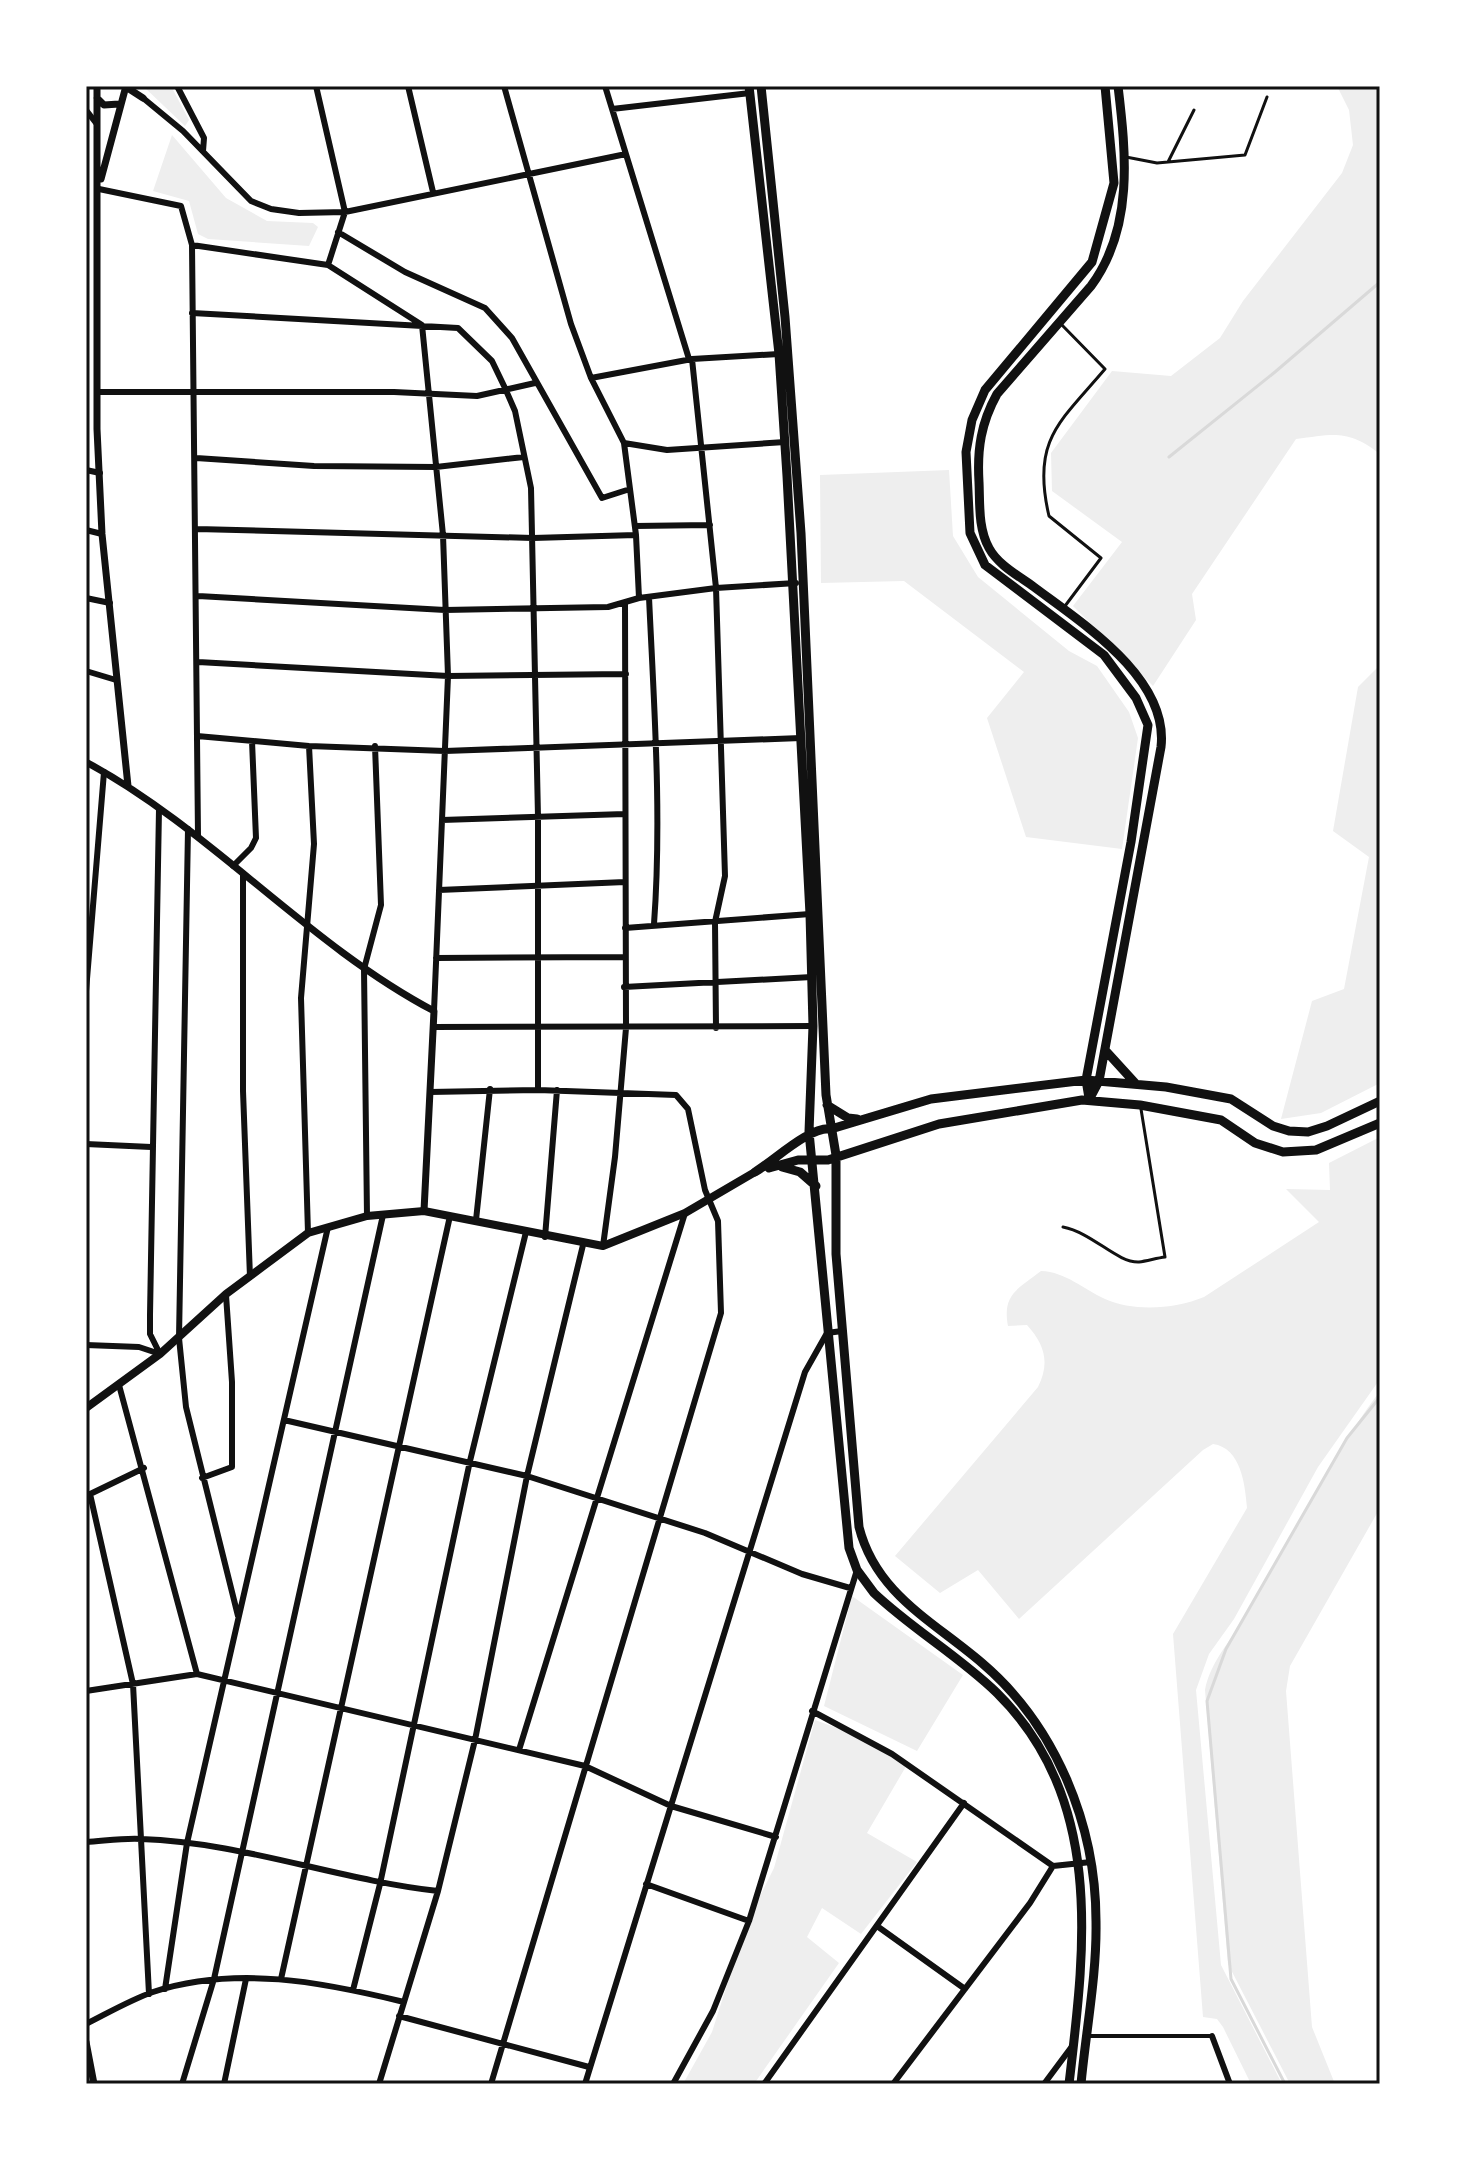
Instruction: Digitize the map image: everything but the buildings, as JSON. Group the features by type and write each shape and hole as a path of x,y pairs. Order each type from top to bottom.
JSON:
{"main road":[{"path":"761,86 785,317 827,1105 836,1155 836,1254 857,1507 867,1555 899,1599 982,1663 1022,1703 1068,1781 1091,1862 1096,1934 1081,2084"},
{"path":"1089,1100 1086,1080 1131,842 1148,725 1136,698 1104,655 985,565 970,533 966,452 972,420 985,390 1086,274 1098,243 1114,183 1105,86"},
{"path":"1089,1100 1099,1081 1163,735 1157,710 1119,653 991,551 981,521 978,461 981,430 997,394 1099,275 1111,246 1124,199 1126,157 1118,86"},
{"path":"750,90 779,354 799,583 801,738 813,1026 809,1132 849,1548 857,1570 891,1609 995,1692 1023,1724 1040,1751 1065,1805 1079,1864 1084,1932 1069,2084"},
{"path":"1098,243 1111,246"},
{"path":"1105,1050 1136,1084"},
{"path":"86,1408 160,1354 226,1294 308,1233 367,1216 424,1211 583,1245 603,1246 709,1200 797,1146 809,1132 831,1129 931,1099 1086,1080 1136,1084 1231,1099 1273,1126 1304,1132 1327,1126 1380,1101"},
{"path":"755,1172 811,1159 821,1161 939,1124 1089,1100 1140,1105 1221,1120 1255,1143 1283,1152 1316,1150 1380,1123"},
{"path":"827,1105 848,1118 861,1120"},
{"path":"755,1172 788,1167 816,1186"}],"street":[{"path":"99,189 126,86 203,151 251,201 271,209 299,213 345,212 433,192 529,177 626,154"},
{"path":"177,86 204,138 203,151"},
{"path":"316,86 345,212 328,265"},
{"path":"408,86 433,192"},
{"path":"504,86 571,324 591,378 624,443 636,535 639,598"},
{"path":"605,86 691,359 704,447 716,588 725,876 715,922 716,1028"},
{"path":"96,88 104,105 143,98"},
{"path":"96,88 99,189 95,256 102,534 128,786"},
{"path":"612,109 750,90"},
{"path":"86,110 96,123"},
{"path":"99,189 181,206 192,245 198,596 198,836"},
{"path":"338,232 405,272 485,308 512,338 602,498 630,489"},
{"path":"192,245 328,265 422,325"},
{"path":"192,313 458,328 492,361 505,388 515,411 531,488 538,817 538,1090"},
{"path":"422,325 443,535 448,676 424,1211"},
{"path":"591,378 691,359 779,354"},
{"path":"97,392 477,396 535,383"},
{"path":"624,443 667,450 785,442"},
{"path":"196,458 314,466 436,467 524,457"},
{"path":"86,470 100,473"},
{"path":"635,526 710,525"},
{"path":"197,529 533,538 636,535"},
{"path":"86,530 102,534"},
{"path":"198,596 445,610 608,607 639,598 716,588 799,583"},
{"path":"649,597 658,866 654,924"},
{"path":"86,598 110,603"},
{"path":"603,1246 626,1028 625,603"},
{"path":"198,662 448,676 626,674"},
{"path":"86,671 116,680"},
{"path":"197,736 309,746 375,746 445,751 535,745 656,745 801,738"},
{"path":"233,866 251,848 256,838 252,741"},
{"path":"308,1233 301,998 314,844 309,746"},
{"path":"367,1216 364,969 381,905 375,746"},
{"path":"86,762 128,786 198,836 364,969 434,1011"},
{"path":"86,991 88,912 104,772"},
{"path":"159,809 150,1334 160,1354"},
{"path":"442,820 625,814"},
{"path":"188,829 179,1338 186,1407 238,1616"},
{"path":"243,875 243,1091 250,1277"},
{"path":"439,890 625,882"},
{"path":"625,928 810,914"},
{"path":"436,958 624,957"},
{"path":"624,987 812,977"},
{"path":"433,1027 813,1026"},
{"path":"430,1092 490,1089 676,1095 682,1099 709,1200 718,1221 721,1313 491,2084"},
{"path":"476,1220 490,1089"},
{"path":"545,1237 557,1090"},
{"path":"86,1144 151,1147"},
{"path":"519,1750 685,1213"},
{"path":"182,2084 214,1979 383,1215"},
{"path":"281,1979 450,1216"},
{"path":"165,1989 187,1843 328,1227"},
{"path":"353,1990 380,1884 470,1461 526,1232"},
{"path":"379,2084 438,1891 475,1740 527,1476 583,1245"},
{"path":"202,1478 232,1467 232,1382 226,1294"},
{"path":"585,2084 805,1372 827,1333 842,1331"},
{"path":"86,1345 139,1347 160,1354"},
{"path":"119,1385 144,1468 197,1674"},
{"path":"284,1420 527,1476 660,1518 748,1553 850,1588"},
{"path":"144,1468 88,1495 133,1684 149,1994"},
{"path":"673,2084 713,2011 749,1921 857,1570"},
{"path":"86,1691 197,1674 585,1766 671,1806 776,1837"},
{"path":"812,1711 892,1754 1053,1866 1091,1862"},
{"path":"764,2084 964,1803"},
{"path":"86,1842 141,1838 187,1843 380,1884 438,1891"},
{"path":"893,2084 1030,1903 1053,1866"},
{"path":"646,1884 749,1921"},
{"path":"877,1926 965,1989"},
{"path":"86,2024 149,1994 214,1979 281,1979 353,1990 404,2002"},
{"path":"224,2084 246,1979"},
{"path":"399,2016 589,2067"},
{"path":"1086,2036 1212,2036 1230,2084"},
{"path":"86,2042 94,2084"},
{"path":"1044,2084 1074,2044"}],"lane":[{"path":"1126,157 1168,162 1245,155 1267,97"},
{"path":"1168,162 1194,110"},
{"path":"1059,323 1105,369 1054,429 1043,455 1049,516 1101,558 1063,609"},
{"path":"1063,1227 1081,1231 1125,1260 1138,1262 1165,1257 1140,1105"}],"shaded area":[{"path":"143,86 171,86 189,120 185,126"},
{"path":"1337,86 1380,86 1380,454 1359,440 1340,435 1296,439 1192,594 1196,620 1153,686 1073,606 1122,542 1052,491 1051,453 1112,371 1171,376 1220,338 1243,301 1342,173 1353,145 1349,110"},
{"path":"172,135 226,198 267,221 313,223 318,227 309,246 208,239 198,234 189,201 153,191"},
{"path":"949,470 953,536 978,577 1069,651 1097,666 1129,712 1138,738 1122,849 1026,837 987,718 1024,672 904,581 821,583 820,475"},
{"path":"1380,665 1380,1083 1321,1113 1281,1119 1312,1001 1344,989 1369,857 1333,831 1358,687"},
{"path":"1380,1137 1380,1379 1318,1467 1234,1619 1209,1654 1196,1690 1221,1965 1282,2084 1251,2084 1223,2027 1217,2019 1203,2017 1173,1634 1247,1508 1243,1478 1236,1460 1230,1452 1213,1444 1203,1450 1019,1619 978,1570 940,1593 895,1556 1038,1387 1045,1362 1042,1347 1027,1325 1008,1326 1007,1306 1019,1288 1041,1271 1058,1274 1105,1299 1129,1306 1168,1306 1204,1297 1319,1222 1286,1189 1330,1190 1329,1163"},
{"path":"1380,1391 1380,1508 1290,1666 1286,1691 1312,2027 1335,2084 1290,2084 1228,1964 1205,1690 1216,1662 1325,1475"},
{"path":"852,1596 963,1675 917,1751 824,1706"},
{"path":"815,1720 848,1732 908,1763 867,1833 917,1862 861,1934 822,1908 807,1937 839,1963 754,2084 683,2084 712,2032 747,1922 774,1868"}],"waterway":[{"path":"1169,457 1380,282"},
{"path":"1285,2084 1231,1979 1207,1701 1226,1649 1347,1438 1380,1397"}]}
